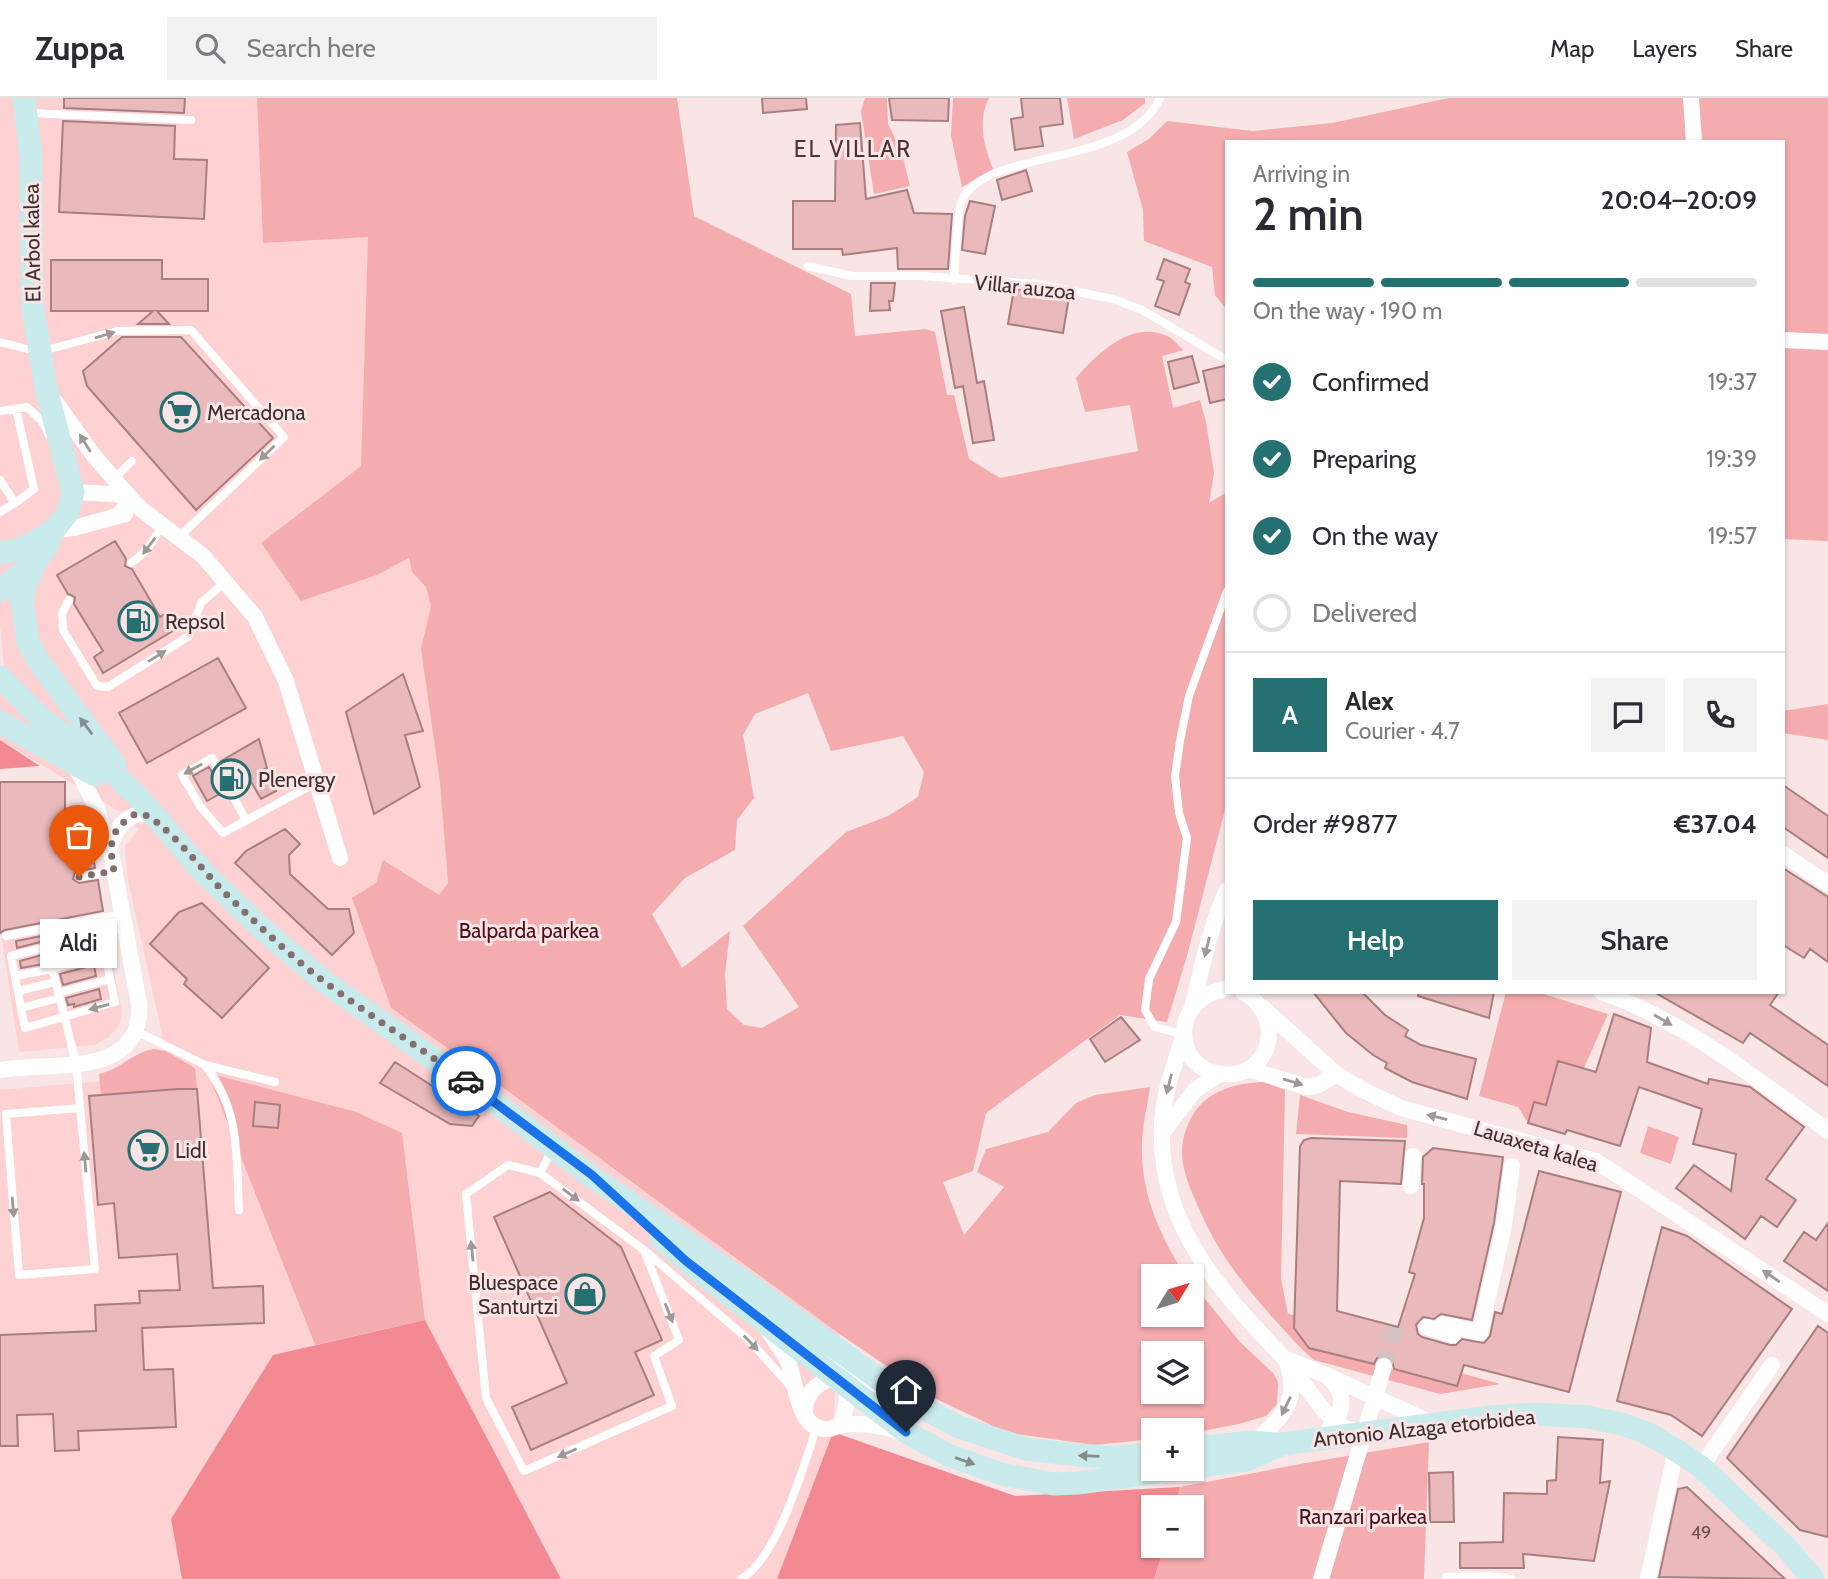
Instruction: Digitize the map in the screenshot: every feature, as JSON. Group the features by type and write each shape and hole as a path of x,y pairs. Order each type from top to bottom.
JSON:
{"street":[{"path":"1691,98 1694,140"},
{"name":"El Arbol kalea","path":"25,105 32,158 32,304 46,388 73,492"},
{"path":"1785,340 1828,342"},
{"name":"El Arbol kalea","path":"46,388 93,456 141,509"},
{"path":"0,591 36,561 46,549 54,530 68,512 73,492 128,495 124,509 117,516"},
{"path":"0,553 24,548 54,530 74,528 141,509 203,556 255,617 286,681 340,858"},
{"path":"36,561 26,583 22,602 28,642 39,662 143,808"},
{"path":"0,677 42,719 107,767 204,873 261,928 326,983 909,1401 960,1427 1026,1449"},
{"path":"0,722 73,762 143,808"},
{"path":"0,1070 101,1061 114,1056 128,1044 136,1031 139,1004 110,847 97,809 73,762"},
{"path":"110,847 121,823 143,808"},
{"path":"97,809 121,823"},
{"path":"1785,855 1828,884"},
{"path":"1225,895 1208,941 1193,1005 1185,1020 1184,1035 1168,1086 1161,1134 1168,1188 1193,1249 1214,1281 1286,1360 1336,1421 1346,1429 1360,1434"},
{"path":"1193,1005 1214,990 1225,989"},
{"path":"1606,994 1633,1004 1721,1054 1828,1131"},
{"path":"1184,1035 1187,1049 1195,1061 1207,1070 1233,1074 1248,1069 1259,1060 1267,1048 1269,1027 1259,1000"},
{"name":"Lauaxeta kalea","path":"1259,1000 1336,1074 1401,1108 1596,1161 1828,1314"},
{"path":"1248,1069 1307,1087 1319,1085 1336,1074"},
{"path":"1161,1134 1195,1090 1220,1074"},
{"path":"1443,1324 1480,1333 1504,1225 1512,1166"},
{"path":"592,1175 686,1261 913,1436"},
{"path":"746,1283 758,1303 830,1357 841,1369 846,1413 840,1425"},
{"path":"760,1318 789,1364 793,1389 805,1414 811,1423 822,1429 840,1425 869,1425 894,1429 948,1455 1001,1474 1054,1484 1141,1474"},
{"path":"1426,1327 1483,1343"},
{"path":"1286,1360 1326,1375 1434,1424"},
{"path":"1254,1442 1279,1420 1286,1409 1292,1393 1292,1378 1286,1360"},
{"path":"1701,1468 1772,1365"},
{"path":"1321,1579 1384,1366"},
{"path":"805,1414 804,1402 812,1389 825,1381 853,1374 915,1416 974,1443 1090,1456 1141,1454"},
{"path":"1204,1447 1254,1442 1282,1444 1318,1434 1332,1426 1343,1401 1339,1388 1326,1375"},
{"name":"Antonio Alzaga etorbidea","path":"1204,1465 1247,1460 1282,1444 1434,1424 1535,1414 1588,1417 1622,1424 1647,1433 1701,1468 1785,1546 1812,1579"},
{"path":"1648,1579 1676,1450"},
{"name":"Antonio Alzaga etorbidea","path":"1785,1546 1828,1573"}],"lane":[{"path":"954,279 961,201 970,190 987,177 1013,167 1105,143 1142,122 1160,98"},
{"path":"25,105 191,120"},
{"name":"Villar auzoa","path":"808,266 852,276 921,276 1038,284 1113,299 1142,310 1225,359"},
{"path":"0,342 39,352 117,331 191,330 284,438 179,537"},
{"path":"0,411 27,407 37,401 46,388"},
{"path":"27,407 42,421 73,492"},
{"path":"0,512 34,489 16,409"},
{"path":"115,478 132,461"},
{"path":"0,480 15,503"},
{"path":"131,562 144,554 162,525"},
{"path":"69,600 62,613 63,630 97,686 108,687 188,636 201,603 225,582"},
{"path":"1184,1035 1155,1027 1145,1010 1149,979 1176,922 1187,838 1179,813 1175,776 1180,741 1189,696 1225,597"},
{"path":"246,820 212,758 182,775 200,806 223,833 318,781"},
{"path":"79,877 114,871"},
{"path":"101,934 115,1002 25,1028 11,956 101,934 124,921"},
{"path":"6,936 124,921"},
{"path":"47,947 76,1063 95,1269 19,1275 6,1114 80,1108"},
{"path":"15,976 105,955"},
{"path":"21,1008 110,979"},
{"path":"18,991 55,982"},
{"path":"136,1031 205,1065 275,1082"},
{"path":"205,1065 230,1108 234,1128 239,1210"},
{"path":"540,1173 554,1146"},
{"path":"644,1250 680,1340 654,1356 672,1406 524,1471 486,1398 466,1195 508,1165 540,1173 644,1250 749,1340 793,1389"},
{"path":"741,1579 750,1574 768,1552 782,1522 817,1426"},
{"path":"1446,1577 1489,1576 1511,1579"}],"shaded area":[{"path":"0,98 257,98 263,243 368,236 361,466 261,543 301,601 377,575 410,558 412,572 426,587 431,606 421,650 440,783 448,883 439,895 380,873 369,889 353,898 391,1008 838,1333 833,1432 777,1579 561,1579 425,1320 402,1133 209,1074 315,1345 273,1355 171,1519 182,1579 0,1579 0,1090 171,1075 128,880 125,846 139,829 120,812 0,740 0,680 4,665 0,625"},
{"path":"0,740 40,766 0,769"},
{"path":"103,914 122,1013 119,1026 95,1045 19,1052 1,933"},
{"path":"425,1320 561,1579 182,1579 171,1519 273,1355"},
{"path":"833,1432 1015,1496 1180,1487 1178,1495 1141,1495 1141,1558 1161,1558 1154,1579 777,1579"}],"green space":[{"name":"Balparda parkea","path":"257,98 677,98 694,216 851,294 855,336 925,329 935,332 947,395 954,395 969,459 1000,478 1138,451 1130,405 1085,412 1076,378 1116,342 1141,332 1167,336 1184,350 1162,356 1173,408 1200,400 1214,473 1209,503 1225,493 1225,810 1187,956 1167,1022 1120,1015 986,1113 973,1171 943,1182 964,1235 1004,1187 977,1172 986,1149 1048,1132 1076,1103 1095,1095 1150,1087 1143,1128 1143,1169 1155,1217 1179,1264 1141,1264 1141,1327 1204,1327 1204,1298 1240,1342 1274,1374 1278,1382 1277,1404 1266,1416 1204,1431 1204,1418 1141,1418 1141,1440 1095,1445 1008,1433 932,1397 838,1333 391,1008 352,898 376,883 383,860 439,895 448,883 440,783 421,649 431,606 426,587 412,572 409,558 377,575 301,601 261,543 361,466 368,237 263,243","holes":["808,693 831,751 903,736 924,772 918,797 888,816 846,832 743,926 799,1007 762,1028 744,1025 727,1009 725,974 730,931 682,968 652,914 685,878 735,850 737,820 754,798 743,735 755,714"]},
{"path":"865,98 887,98 888,124 901,150 910,186 874,194 861,111"},
{"path":"953,98 989,98 983,124 993,169 962,187 951,136"},
{"path":"1067,98 1145,98 1145,103 1123,120 1074,139"},
{"path":"1449,98 1828,98 1828,541 1785,539 1785,140 1225,140 1225,308 1215,295 1212,267 1144,241 1143,210 1127,152 1149,139 1167,121 1253,131 1332,123"},
{"path":"1828,704 1828,740 1785,733 1785,711"},
{"path":"1505,994 1543,994 1608,1014 1584,1068 1558,1061 1546,1105 1534,1102 1528,1123 1518,1107 1479,1096"},
{"path":"154,1049 165,1051 195,1068 197,1089 101,1095 99,1074 140,1053"},
{"path":"208,1073 356,1112 402,1133 425,1320 315,1345"},
{"path":"1264,1082 1285,1090 1281,1279 1288,1314 1294,1315 1294,1328 1309,1348 1457,1386 1461,1373 1500,1384 1440,1394 1314,1360 1246,1286 1205,1223 1187,1179 1182,1148 1191,1118 1208,1098 1234,1086"},
{"path":"1300,1095 1348,1112 1407,1125 1407,1138 1296,1134"},
{"path":"1648,1126 1679,1137 1671,1164 1640,1153"},
{"name":"Ranzari parkea","path":"1429,1442 1424,1579 1154,1579 1161,1558 1204,1558 1204,1495 1178,1495 1180,1487"}],"building":[{"path":"64,98 185,98 184,113 64,108"},
{"path":"762,98 806,98 807,109 763,113"},
{"path":"889,98 949,98 948,121 892,120"},
{"path":"1021,98 1060,98 1063,124 1040,127 1043,146 1015,150 1011,119 1023,117"},
{"path":"63,121 175,126 174,159 207,160 204,219 59,212"},
{"path":"860,123 866,199 907,190 914,213 952,214 948,269 898,269 897,248 843,255 842,249 793,249 793,201 835,201 836,125"},
{"path":"1026,170 1032,191 1002,200 997,180"},
{"path":"970,201 995,206 985,254 962,250 965,216"},
{"path":"1164,259 1190,269 1185,282 1190,284 1179,315 1155,306 1164,281 1157,279"},
{"path":"51,260 162,260 162,279 208,279 208,311 157,311 169,324 138,324 153,311 51,311"},
{"path":"871,283 895,283 893,301 889,301 890,310 870,311"},
{"path":"1014,289 1069,297 1063,333 1008,324"},
{"path":"964,307 977,383 984,381 994,440 973,443 963,386 955,388 941,311"},
{"name":"Mercadona","path":"122,337 181,337 273,438 196,510 87,386 83,371"},
{"path":"1192,356 1199,382 1174,389 1168,362"},
{"path":"1225,366 1225,399 1210,403 1203,371"},
{"path":"115,541 126,559 125,566 132,569 160,617 166,613 176,629 103,673 94,657 103,651 74,604 75,597 68,594 57,575"},
{"path":"218,658 246,708 147,763 119,713"},
{"path":"403,674 423,731 405,735 420,787 374,814 346,712"},
{"path":"259,739 267,768 263,770 276,791 261,799 249,778 235,786 221,761"},
{"path":"209,767 223,792 207,801 193,776"},
{"path":"0,782 65,782 65,830 89,830 95,868 75,872 73,879 79,883 98,880 103,911 0,933"},
{"path":"1785,786 1828,816 1828,858 1785,828"},
{"path":"285,829 300,844 289,855 290,874 328,909 349,909 354,933 332,955 235,863 246,851"},
{"path":"1785,869 1828,897 1828,962 1810,949 1804,958 1785,946"},
{"path":"202,903 269,968 222,1018 184,984 187,979 150,944 179,912"},
{"path":"87,927 87,930 17,948 16,941"},
{"path":"90,943 92,952 57,961 55,952"},
{"path":"42,955 44,964 21,968 20,961"},
{"path":"94,965 96,976 63,985 60,974"},
{"path":"99,989 101,999 74,1007 74,1004 68,1005 66,998"},
{"path":"1315,994 1364,994 1385,1015 1408,1030 1405,1036 1421,1045 1476,1059 1467,1099 1412,1082 1385,1068 1387,1063 1346,1033"},
{"path":"1418,994 1494,994 1489,1018"},
{"path":"1657,994 1778,994 1770,1005 1828,1045 1828,1086 1750,1033 1743,1043"},
{"path":"1614,1014 1651,1028 1647,1062 1708,1084 1709,1079 1750,1087 1804,1127 1766,1179 1796,1200 1777,1227 1761,1216 1745,1239 1676,1188 1694,1165 1731,1191 1736,1154 1693,1144 1702,1109 1639,1087 1620,1146 1567,1130 1565,1134 1528,1123 1534,1102 1546,1105 1558,1061 1596,1072"},
{"path":"1121,1017 1140,1040 1105,1062 1090,1039"},
{"path":"395,1062 479,1116 472,1126 450,1124 380,1083"},
{"path":"197,1089 213,1288 263,1286 264,1323 142,1328 144,1370 173,1369 176,1427 78,1431 79,1450 55,1451 53,1414 17,1415 18,1446 0,1446 0,1335 96,1331 95,1305 140,1303 139,1291 180,1290 177,1254 119,1258 114,1203 98,1205 89,1096"},
{"path":"255,1102 280,1105 278,1128 253,1126"},
{"path":"1304,1140 1405,1141 1401,1184 1340,1181 1337,1311 1398,1327 1415,1274 1409,1272 1424,1218 1423,1157 1433,1148 1503,1157 1494,1223 1472,1320 1441,1314 1434,1319 1423,1317 1416,1325 1418,1334 1422,1337 1450,1345 1456,1345 1462,1339 1484,1343 1490,1336 1495,1312 1502,1314 1539,1171 1621,1192 1569,1392 1464,1365 1457,1386 1394,1369 1392,1359 1386,1356 1377,1358 1374,1364 1309,1348 1294,1328 1300,1146"},
{"name":"Bluespace Santurtzi","path":"550,1192 621,1247 662,1340 635,1352 654,1395 531,1450 512,1407 567,1383 494,1217"},
{"path":"1828,1223 1828,1291 1784,1261 1804,1232 1816,1240"},
{"path":"1662,1227 1687,1236 1792,1309 1702,1436 1671,1415 1617,1401"},
{"path":"1818,1326 1828,1333 1828,1537 1800,1530 1727,1458"},
{"path":"1558,1437 1603,1440 1600,1483 1610,1481 1594,1561 1523,1554 1524,1568 1460,1568 1460,1543 1503,1542 1504,1493 1547,1494 1547,1481 1556,1480"},
{"path":"1453,1472 1454,1522 1430,1522 1429,1473"},
{"path":"1687,1487 1785,1579 1659,1577 1678,1489"}],"tunnel":[{"path":"1384,1366 1396,1326"}],"way so far":[{"path":"79,877 114,871 110,847 115,832 121,823 134,814 145,814 169,833 204,873 261,928 326,983 466,1081"}],"place":[{"name":"Mercadona","path":"180,412"},
{"name":"Repsol","path":"138,621"},
{"name":"Plenergy","path":"231,779"},
{"name":"Aldi","path":"79,877"},
{"name":"Lidl","path":"148,1150"},
{"name":"Bluespace Santurtzi","path":"585,1294"}],"district":[{"name":"EL VILLAR","path":"853,149"}],"route":[{"path":"466,1081 592,1175 686,1261 906,1432"}]}
